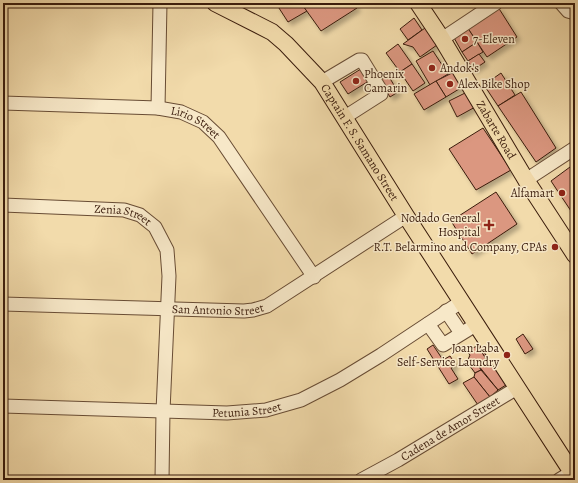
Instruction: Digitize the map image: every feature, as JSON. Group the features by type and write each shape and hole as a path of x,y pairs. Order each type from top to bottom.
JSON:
{"main road":[{"name":"Captain F. S. Samano Street","path":"215,3 233,6 272,32 286,44 322,82 461,302 477,324 569,476"},
{"name":"Zabarte Road","path":"418,3 442,39 526,180 575,256"}],"street":[{"path":"158,108 160,3"},
{"path":"442,39 496,3"},
{"path":"561,3 568,11 575,12"},
{"path":"322,82 359,60 362,60 381,93 379,96 345,117"},
{"name":"Lirio Street","path":"3,102 158,108 181,112 203,122 219,138 314,276"},
{"path":"526,180 575,148"},
{"name":"Zenia Street","path":"3,205 124,210 140,215 155,227 167,250 169,276 163,411 162,480"},
{"name":"San Antonio Street","path":"3,304 168,310 253,310 267,306 406,216"},
{"name":"Petunia Street","path":"3,406 226,413 266,410 301,400 340,380 461,302"},
{"path":"446,311 461,334"},
{"path":"428,324 443,345 477,324"},
{"name":"Cadena de Amor Street","path":"361,480 398,460 517,388"}],"building":[{"path":"280,3 301,3 307,11 288,22 277,5"},
{"path":"301,3 354,3 357,8 321,31"},
{"path":"498,7 517,37 487,57 467,27"},
{"path":"414,18 422,30 408,40 400,29"},
{"name":"7-Eleven","path":"467,27 477,42 462,52 453,36"},
{"path":"425,28 437,45 420,57 413,47 403,44"},
{"path":"477,42 483,52 468,61 462,52"},
{"path":"398,44 412,64 400,72 386,53"},
{"name":"Andok's","path":"433,51 448,74 430,85 416,61"},
{"path":"479,54 485,62 473,70 468,61"},
{"path":"412,64 425,83 413,91 400,72"},
{"name":"Phoenix Camarin","path":"364,67 372,79 348,94 340,82"},
{"path":"454,72 464,86 446,97 436,81"},
{"path":"501,73 515,95 498,106 484,85"},
{"path":"388,75 398,92 390,97 380,80"},
{"path":"436,81 446,97 424,110 414,94"},
{"path":"469,91 477,106 457,117 449,101"},
{"path":"521,92 556,148 536,162 498,106"},
{"path":"483,128 511,170 476,190 449,149"},
{"path":"570,167 575,174 575,217 551,181"},
{"path":"496,192 517,224 472,254 451,221"},
{"path":"523,334 533,349 525,354 516,339"},
{"path":"487,339 506,385 498,390 478,365 486,359 478,346"},
{"path":"433,345 443,360 450,356 456,365 451,368 458,379 449,384 427,349"},
{"path":"478,346 486,359 478,365 481,370 475,373 467,362 470,355 466,350"},
{"path":"481,370 498,390 490,397 474,377 475,373"},
{"path":"474,377 490,397 478,405 463,383"}],"place":[{"name":"7-Eleven","path":"465,39"},
{"name":"Andok's","path":"432,68"},
{"name":"Phoenix Camarin","path":"356,81"},
{"name":"Alex Bike Shop","path":"450,84"},
{"name":"Alfamart","path":"562,193"},
{"name":"Nodado General Hospital","path":"489,225"},
{"name":"R.T. Belarmino and Company, CPAs","path":"555,247"},
{"name":"Joan Laba Self-Service Laundry","path":"507,355"}]}
